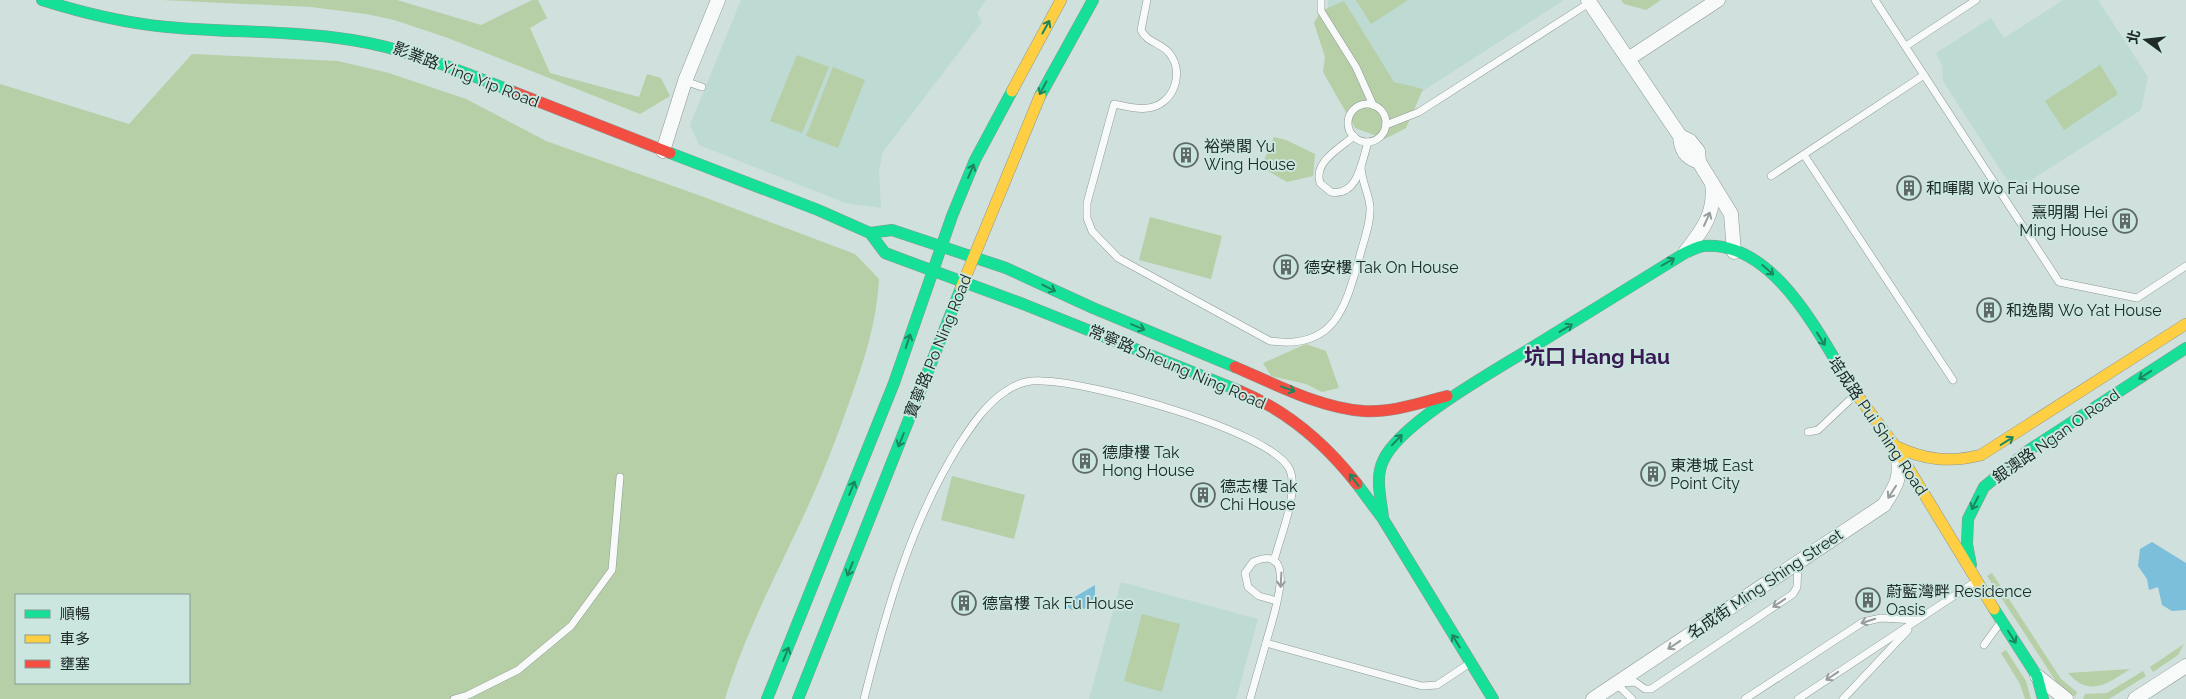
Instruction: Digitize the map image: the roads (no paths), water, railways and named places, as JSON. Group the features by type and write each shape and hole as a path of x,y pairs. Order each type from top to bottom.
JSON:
{"street":[{"name":"影業路 Ying Yip Road","path":"42,0 87,13 168,27 336,36 388,45 430,59 810,207 870,233 885,253 932,271"},
{"path":"663,151 685,80 718,0"},
{"name":"寶寧路 Po Ning Road","path":"767,699 894,383 941,246 975,160 1061,0"},
{"name":"寶寧路 Po Ning Road","path":"798,699 952,316 1033,108 1092,0"},
{"path":"1628,59 1718,0"},
{"path":"1588,1 1680,136 1681,148 1689,159 1699,162 1731,214 1734,252"},
{"path":"1684,253 1701,232 1709,216 1713,202 1711,180"},
{"path":"986,225 993,250 1006,268"},
{"name":"影業路 Ying Yip Road","path":"870,233 892,230 941,246"},
{"name":"常寧路 Sheung Ning Road","path":"941,246 1006,268 1093,308 1274,384 1331,405 1364,411 1400,408 1459,393"},
{"name":"培成路 Pui Shing Road","path":"1459,393 1684,253 1702,246 1734,252 1760,263 1772,272 1795,298 1856,394 1895,446 1976,581 2038,676 2043,699"},
{"path":"906,262 918,281 922,300"},
{"name":"常寧路 Sheung Ning Road","path":"932,271 999,295 1261,400 1301,425 1336,457 1383,519 1493,699"},
{"path":"952,316 973,300 999,295"},
{"name":"銀澳路 Ngan O Road","path":"1895,446 1911,454 1943,461 1970,459 1982,455 2186,324"},
{"name":"銀澳路 Ngan O Road","path":"1976,581 1970,560 1967,529 1972,509 1984,487 2030,450 2186,348"},
{"path":"1383,519 1379,485 1382,462 1392,445 1406,431 1459,393"},
{"name":"名成街 Ming Shing Street","path":"1593,699 1884,505 1897,484 1900,466 1895,446"},
{"path":"2135,699 2186,666"},
{"path":"2038,676 2066,699"}],"lane":[{"path":"1146,0 1141,30 1149,41 1166,49 1172,56 1177,74 1172,93 1158,106 1140,109 1114,104 1086,210 1092,231 1118,258 1270,341 1286,343 1316,336 1334,322 1347,302 1368,225 1370,205 1361,176 1361,166"},
{"path":"1320,0 1321,11 1356,67 1373,105 1383,112 1386,125 1382,135 1368,142 1361,166 1351,187 1342,193 1328,191 1319,179 1319,172 1323,162 1354,136"},
{"path":"1875,0 2059,282 2137,298 2186,266"},
{"path":"1906,46 1976,0"},
{"path":"1386,125 1419,112 1588,1"},
{"path":"1771,176 1924,75"},
{"path":"685,80 702,87"},
{"path":"1368,142 1354,136 1349,125 1351,113 1360,105 1373,105"},
{"path":"1804,155 1953,380"},
{"path":"864,699 907,553 936,487 972,425 998,396 1019,384 1030,381 1052,381 1150,404 1236,432 1280,456 1292,477 1293,492 1274,561"},
{"path":"1808,432 1818,430 1856,394"},
{"path":"454,699 468,695 518,670 571,626 612,570 620,477"},
{"path":"1250,699 1277,601 1282,574 1274,561 1267,559 1254,562 1245,573 1245,580 1252,593 1277,601"},
{"path":"1612,687 1627,682 1635,682 1645,689 1651,689 1663,681 1793,594 1797,587 1798,563"},
{"path":"1798,699 1976,581"},
{"path":"1745,699 1863,622 1881,618 1916,620"},
{"path":"1843,699 1916,620"},
{"path":"1984,645 2002,621"},
{"path":"1266,643 1422,686 1438,685 1470,664"},
{"path":"1612,687 1621,688 1632,699"}],"water":[{"path":"2152,542 2186,563 2186,610 2172,611 2162,605 2158,587 2149,590 2147,579 2138,566 2140,549"},
{"path":"1095,585 1095,597 1084,609 1072,610 1063,604"}],"place":[{"name":"裕榮閣 Yu Wing House","path":"1186,155"},
{"name":"和暉閣 Wo Fai House","path":"1909,188"},
{"name":"熹明閣 Hei Ming House","path":"2125,221"},
{"name":"德安樓 Tak On House","path":"1286,267"},
{"name":"和逸閣 Wo Yat House","path":"1989,310"},
{"name":"德康樓 Tak Hong House","path":"1085,461"},
{"name":"東港城 East Point City","path":"1653,474"},
{"name":"德志樓 Tak Chi House","path":"1203,495"},
{"name":"蔚藍灣畔 Residence Oasis","path":"1868,600"},
{"name":"德富樓 Tak Fu House","path":"964,603"}],"district":[{"name":"坑口 Hang Hau","path":"1597,356"}]}
